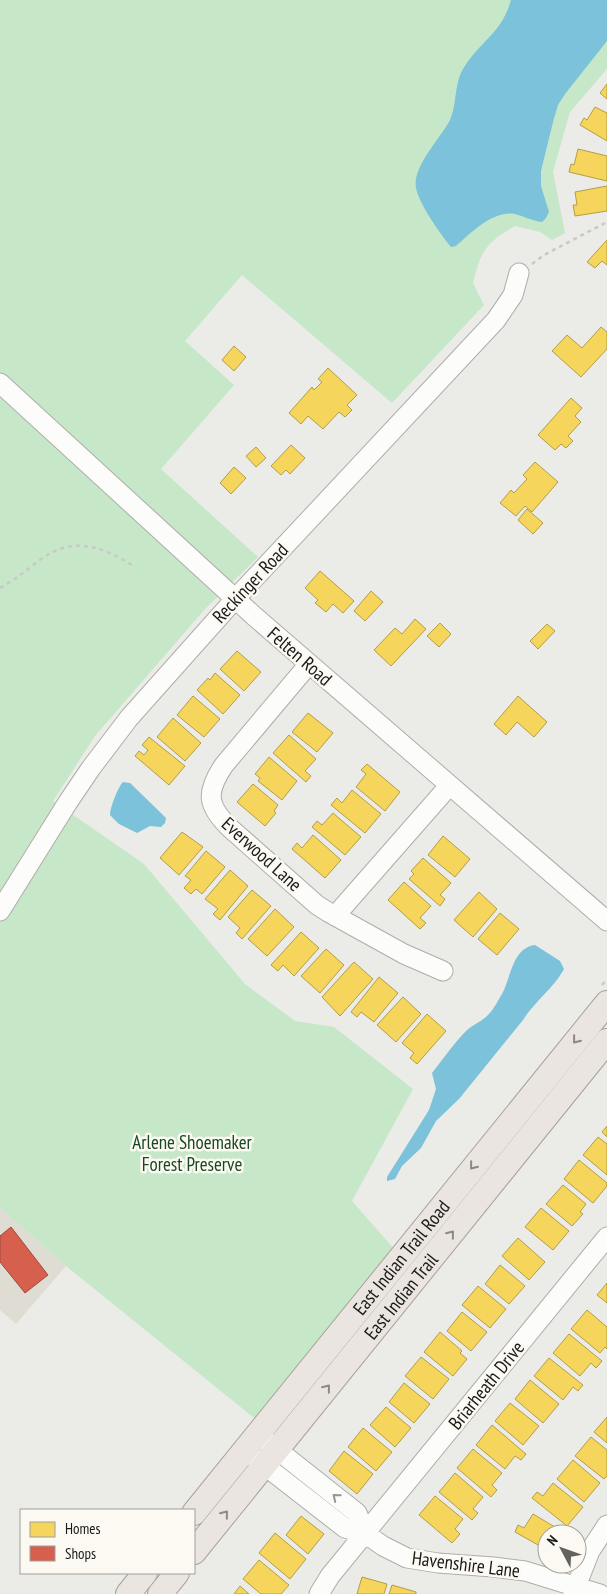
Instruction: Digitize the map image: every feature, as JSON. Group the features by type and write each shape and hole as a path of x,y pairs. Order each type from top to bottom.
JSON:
{"main road":[{"name":"East Indian Trail Road","path":"195,1512 607,1003"},
{"name":"East Indian Trail","path":"195,1551 607,1041"},
{"path":"128,1594 144,1574"},
{"path":"160,1594 176,1574"}],"street":[{"name":"Reckinger Road","path":"0,911 68,802 129,718 235,599 496,320 513,294 519,273"},
{"name":"Felten Road","path":"0,383 235,599 607,921"},
{"name":"Everwood Lane","path":"309,664 224,765 212,782 211,800 222,820 231,829 317,905 404,954 444,970"},
{"path":"335,916 449,786"},
{"name":"Briarheath Drive","path":"318,1594 330,1576 607,1237"},
{"name":"Havenshire Lane","path":"250,1442 271,1458 345,1528 366,1534 394,1552 419,1561 525,1571 574,1590 600,1594"},
{"path":"574,1590 590,1551 607,1525"}],"path":[{"path":"519,273 544,255 607,222"},
{"path":"0,588 10,583 54,551 68,546 92,546 114,554 132,565"}],"shaded area":[{"path":"0,1208 66,1266 16,1324 0,1310"}],"green space":[{"name":"Arlene Shoemaker Forest Preserve","path":"0,0 607,0 607,69 570,112 553,172 565,233 552,240 540,232 515,226 491,243 482,255 473,283 484,305 392,403 242,275 185,341 234,385 161,469 258,557 205,609 95,736 53,801 144,864 245,984 295,1021 334,1027 413,1089 352,1201 395,1250 258,1421 66,1266 0,1208"}],"water":[{"path":"511,0 607,0 607,41 558,105 541,171 541,186 549,212 546,218 542,222 515,214 499,215 475,229 456,246 451,247 436,227 418,195 416,180 418,171 450,120 454,108 458,81 463,69 500,24"},
{"path":"123,782 130,783 166,818 165,823 161,827 150,826 137,833 119,824 110,815 111,808"},
{"path":"535,945 560,961 564,969 560,976 532,1007 459,1099 436,1121 421,1148 402,1166 395,1179 387,1181 387,1177 429,1110 436,1089 432,1073 467,1030 491,1012 502,994 517,958 527,947"}],"building: Homes":[{"path":"607,84 607,99 600,93"},
{"path":"595,107 607,113 607,141 580,125 584,118 587,120"},
{"path":"578,149 607,156 607,181 569,172 571,164 574,165"},
{"path":"607,186 607,211 575,216 573,205 577,205 575,192"},
{"path":"607,240 607,265 602,261 595,268 587,262"},
{"path":"601,327 607,332 607,349 581,377 552,351 567,335 582,348"},
{"path":"234,346 246,357 234,371 222,360"},
{"path":"328,368 357,395 347,405 352,410 345,417 339,412 323,429 308,416 301,424 289,413 312,387 314,390 322,382 318,379"},
{"path":"571,398 582,408 575,416 581,422 568,436 573,441 566,448 561,444 555,450 538,435"},
{"path":"291,445 305,458 290,474 286,470 281,475 271,466"},
{"path":"256,447 266,458 256,467 246,456"},
{"path":"535,462 558,482 532,512 525,506 516,516 500,503 511,490 514,493 527,479 523,475"},
{"path":"234,467 246,478 231,494 220,483"},
{"path":"527,509 543,523 533,534 518,520"},
{"path":"320,571 354,601 343,613 333,604 326,612 315,603 318,600 305,588"},
{"path":"371,591 383,602 365,621 354,611"},
{"path":"415,619 426,629 391,666 374,650 395,628 402,634"},
{"path":"440,623 451,634 439,647 427,636"},
{"path":"547,624 555,631 538,649 530,641"},
{"path":"237,651 261,672 244,691 220,669"},
{"path":"215,673 240,695 223,714 197,690 208,678 210,680"},
{"path":"193,696 220,719 204,737 177,715"},
{"path":"518,696 547,722 534,737 517,722 506,735 494,724"},
{"path":"308,713 333,733 317,752 292,732"},
{"path":"173,718 201,743 185,761 157,737"},
{"path":"289,735 316,759 305,771 311,776 306,782 273,753"},
{"path":"149,737 185,766 169,785 135,756 139,751 144,755 148,750 142,745"},
{"path":"269,757 297,781 282,800 258,781 260,778 255,774"},
{"path":"367,764 400,792 385,811 356,787 366,774 361,770"},
{"path":"253,784 278,805 274,811 276,813 265,826 237,802"},
{"path":"352,790 381,814 365,833 331,805 337,798 342,803"},
{"path":"333,813 361,837 345,855 312,827 317,821 322,825"},
{"path":"182,832 203,847 179,875 160,858"},
{"path":"313,835 341,860 325,878 292,849 297,843 302,848"},
{"path":"443,836 470,859 455,877 428,855"},
{"path":"206,851 225,867 202,894 196,889 191,894 184,888 191,880 185,876"},
{"path":"423,858 451,883 440,895 445,899 440,906 409,879 414,874 411,871"},
{"path":"230,870 248,886 220,920 213,914 218,909 205,899"},
{"path":"404,882 431,906 420,918 426,923 420,929 388,900"},
{"path":"252,890 271,906 242,939 236,933 240,928 228,917"},
{"path":"479,892 497,909 473,937 454,920"},
{"path":"275,909 294,927 267,956 248,939"},
{"path":"500,913 519,929 497,955 478,939"},
{"path":"301,932 319,948 294,976 283,965 278,971 271,965"},
{"path":"326,949 344,965 320,993 301,976"},
{"path":"354,962 373,979 340,1016 322,997"},
{"path":"379,977 398,993 374,1022 361,1012 357,1017 351,1012"},
{"path":"403,997 421,1014 396,1042 377,1025"},
{"path":"427,1014 446,1031 417,1064 410,1058 414,1053 402,1043"},
{"path":"607,1126 607,1137 602,1132"},
{"path":"598,1137 607,1144 607,1175 583,1155"},
{"path":"579,1160 607,1183 607,1186 593,1203 564,1179"},
{"path":"563,1185 586,1204 580,1212 583,1214 572,1226 546,1204"},
{"path":"541,1208 569,1231 553,1250 525,1227"},
{"path":"518,1238 545,1262 529,1280 502,1256"},
{"path":"500,1265 525,1286 509,1304 485,1284"},
{"path":"607,1283 607,1303 597,1295"},
{"path":"478,1286 506,1309 490,1328 462,1305"},
{"path":"587,1310 607,1327 607,1349 605,1347 600,1353 571,1329"},
{"path":"462,1312 487,1332 471,1351 447,1331"},
{"path":"440,1332 462,1351 460,1353 467,1359 453,1376 424,1352"},
{"path":"569,1334 602,1361 596,1368 591,1363 580,1376 553,1353"},
{"path":"421,1357 449,1379 433,1399 405,1376"},
{"path":"549,1358 583,1385 578,1391 573,1387 563,1400 534,1376"},
{"path":"530,1380 559,1404 543,1423 515,1399"},
{"path":"404,1383 430,1404 414,1423 389,1402"},
{"path":"510,1403 539,1426 523,1445 495,1421"},
{"path":"386,1407 411,1428 395,1447 370,1425"},
{"path":"607,1417 607,1443 594,1432"},
{"path":"492,1425 526,1454 521,1460 515,1456 505,1469 476,1445"},
{"path":"363,1428 392,1452 376,1471 348,1447"},
{"path":"591,1437 607,1450 607,1476 604,1479 575,1456"},
{"path":"473,1449 502,1473 492,1485 497,1490 491,1497 457,1468"},
{"path":"344,1451 373,1474 357,1494 329,1471"},
{"path":"573,1460 600,1483 584,1502 557,1479"},
{"path":"455,1473 483,1497 473,1509 478,1513 472,1520 439,1492"},
{"path":"553,1483 583,1507 569,1524 564,1524 532,1498 537,1492 543,1496"},
{"path":"435,1496 463,1519 455,1529 460,1534 452,1543 419,1515"},
{"path":"533,1514 550,1524 537,1524 537,1544 515,1532 518,1525 524,1528"},
{"path":"301,1516 324,1534 308,1554 286,1535"},
{"path":"275,1533 306,1559 290,1579 259,1553"},
{"path":"259,1560 289,1585 281,1594 261,1594 243,1579"},
{"path":"362,1577 387,1584 384,1594 357,1594"},
{"path":"392,1585 416,1592 416,1594 389,1594"},
{"path":"240,1586 249,1594 234,1594"}],"building: Shops":[{"path":"11,1227 48,1275 25,1293 0,1262 0,1236"}]}
